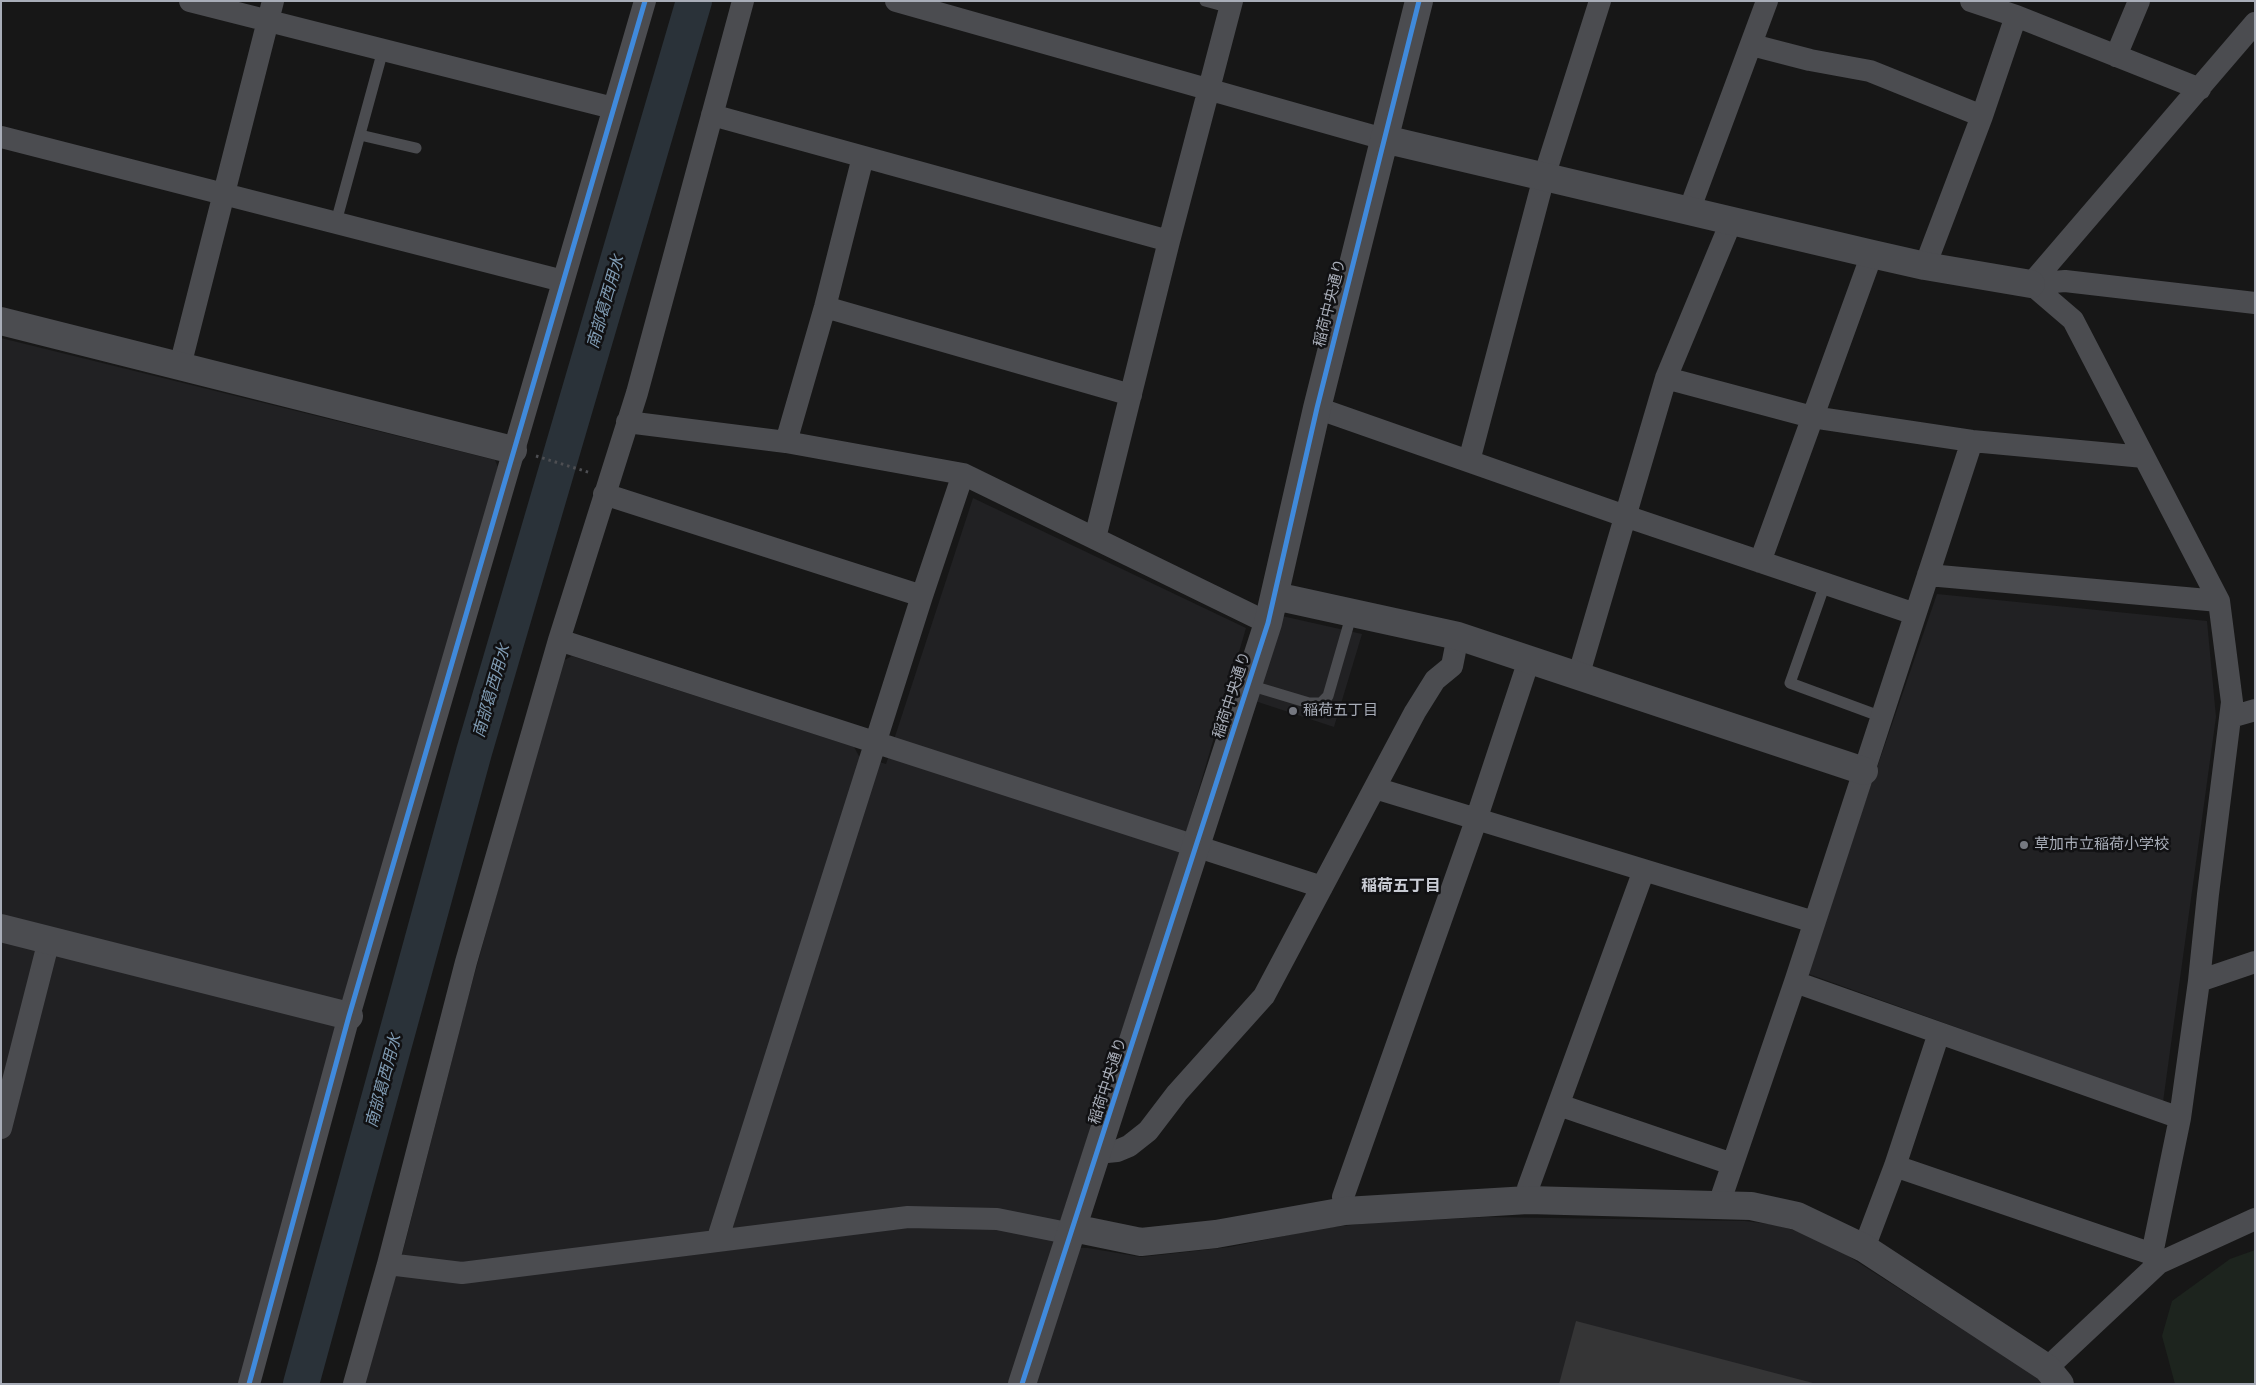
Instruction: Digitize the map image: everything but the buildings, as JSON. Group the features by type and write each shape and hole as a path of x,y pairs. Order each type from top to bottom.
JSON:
{"street":[{"path":"190,1 270,11 383,50 613,108"},
{"path":"250,1384 349,1016 525,450 563,281 644,1"},
{"path":"354,1384 388,1264 466,962 559,640 627,422 743,1"},
{"path":"896,1 1384,139 1731,222 1925,266 2031,284 2065,281 2255,303"},
{"name":"稲荷中央通り","path":"1022,1384 1198,847 1268,623 1318,408 1419,1"},
{"path":"1469,461 1544,177 1600,1"},
{"path":"1690,211 1767,1"},
{"path":"1971,1 2016,16 2200,89"},
{"path":"2116,56 2139,1"},
{"path":"1095,538 1169,241 1232,5"},
{"path":"180,366 270,11"},
{"path":"1925,266 1982,116 2016,16"},
{"path":"2031,284 2255,23"},
{"path":"1752,45 1810,60 1870,71 1982,116"},
{"path":"712,115 1169,241"},
{"path":"1,137 563,281"},
{"path":"786,442 825,307 863,157"},
{"path":"1578,677 1666,378 1731,222"},
{"path":"1760,562 1872,254"},
{"path":"2031,284 2073,320 2219,601 2232,702 2208,894 2200,981 2180,1118 2156,1258"},
{"path":"825,307 1131,395"},
{"path":"1,321 525,450"},
{"path":"1666,378 1812,417 1972,441 2144,457"},
{"path":"1318,408 1625,516 1915,614"},
{"path":"627,422 786,442 963,474 1268,623"},
{"path":"1719,1204 1795,982 1972,441"},
{"path":"717,1241 922,596 963,474"},
{"path":"604,494 922,596"},
{"path":"1928,575 2219,601"},
{"path":"1275,596 1458,636 1864,771"},
{"path":"1098,1153 1117,1151 1129,1146 1148,1131 1177,1093 1264,996 1414,712 1435,680 1452,666 1458,636"},
{"path":"559,640 1322,887"},
{"path":"1345,1211 1343,1197 1477,819 1529,660"},
{"path":"2231,717 2255,710"},
{"path":"1375,788 1814,922"},
{"path":"1528,1200 1528,1188 1644,870"},
{"path":"1,928 349,1016"},
{"path":"1,1128 48,940"},
{"path":"2200,981 2255,962"},
{"path":"1795,982 2180,1118"},
{"path":"1864,1248 1895,1166 1939,1033"},
{"path":"1559,1105 1732,1164"},
{"path":"1895,1166 2156,1258"},
{"path":"388,1264 462,1273 908,1216 997,1219 1141,1242 1216,1234 1345,1211 1528,1200 1751,1206 1798,1216 1864,1248 2053,1376 2156,1258 2255,1219"}],"lane":[{"path":"1205,1 1232,5"},
{"path":"336,222 383,50"},
{"path":"360,135 416,148"},
{"path":"1824,584 1790,683 1882,717"},
{"path":"1249,685 1309,703 1321,703 1328,696 1352,613"}],"path":[{"path":"525,450 536,457 583,471"}],"shaded area":[{"path":"1,338 495,460 498,467 239,1384 1,1384"},
{"path":"973,498 1246,628 1189,823 1052,1247 1088,1248 1141,1257 1230,1247 1322,1228 1372,1223 1487,1217 1745,1221 1777,1225 1812,1236 1842,1252 2037,1377 2042,1384 364,1384 404,1247 469,994 561,662 572,656 854,747 859,756 886,764"},
{"name":"草加市立稲荷小学校","path":"1937,594 2207,621 2216,717 2163,1102 1806,973"},
{"path":"1282,616 1362,634 1334,727 1255,701"},
{"path":"2255,1250 2255,1384 2175,1384 2162,1336 2172,1301 2230,1259"}],"waterway":[{"name":"南部葛西用水","path":"301,1384 474,752 694,1"}],"cycle path":[{"path":"249,1384 349,1016 645,1"},
{"path":"1022,1384 1268,623 1317,408 1419,1"}],"place":[{"name":"稲荷五丁目","path":"1293,711"},
{"name":"草加市立稲荷小学校","path":"2024,845"}],"district":[{"name":"稲荷五丁目","path":"1401,886"}]}
